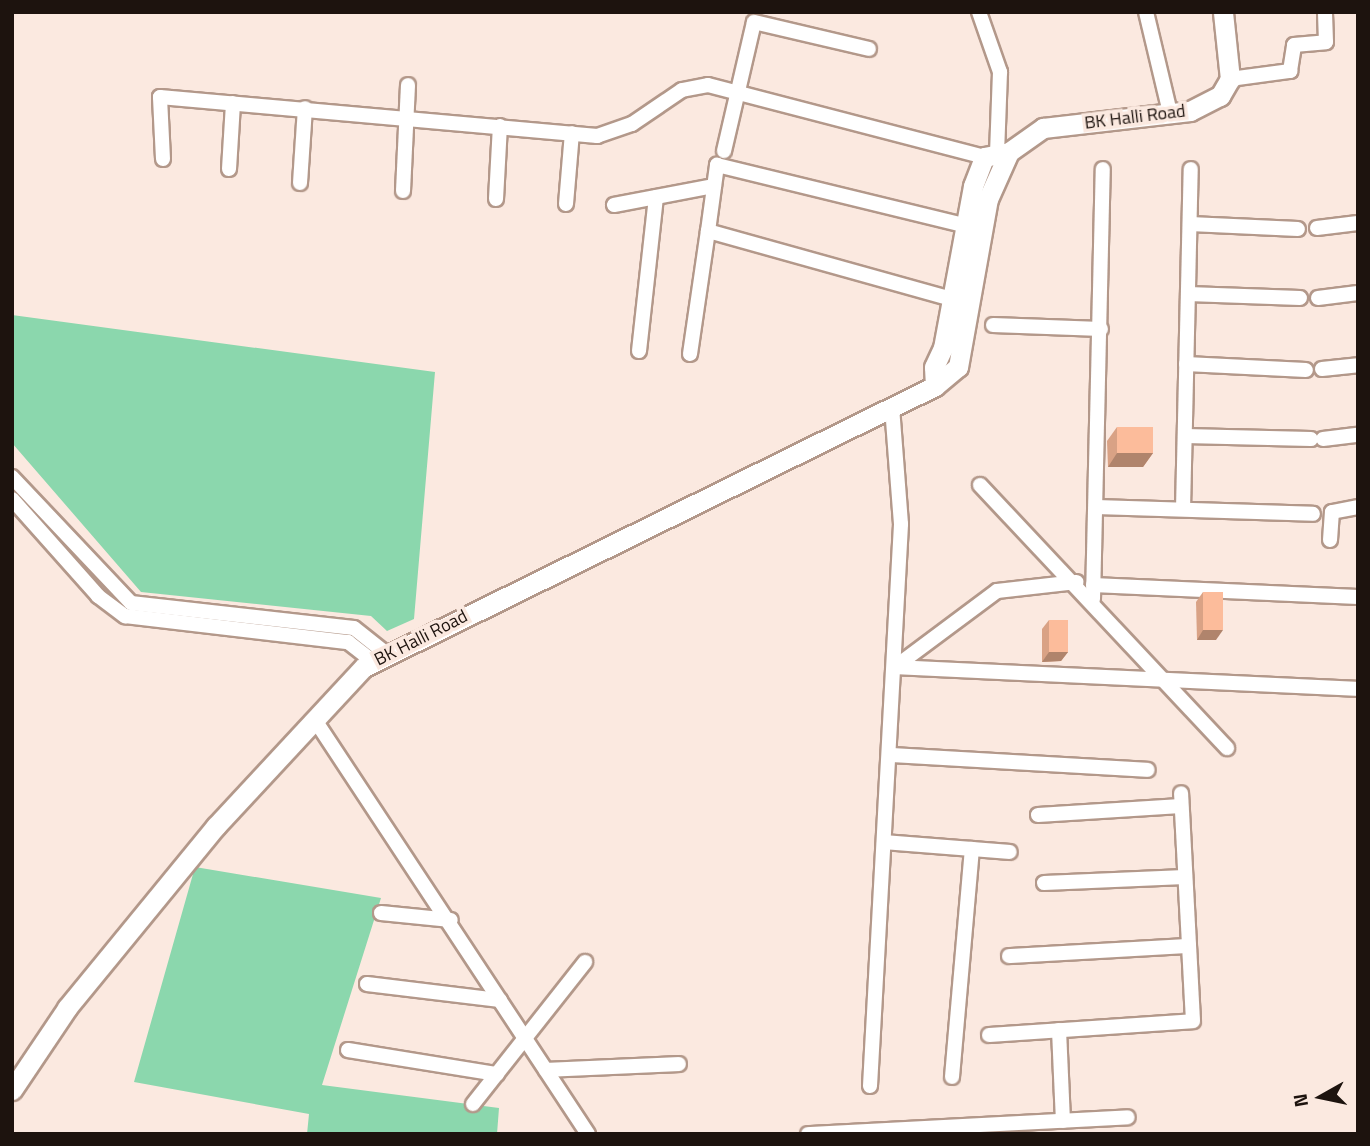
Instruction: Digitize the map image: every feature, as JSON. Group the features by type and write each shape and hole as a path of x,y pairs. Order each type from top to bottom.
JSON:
{"main road":[{"path":"1223,12 1230,79"},
{"name":"BK Halli Road","path":"12,1090 67,1008 190,858 315,720 381,658 935,386 958,367 963,225 997,154 1043,128 1170,113 1220,96 1230,79"},
{"name":"BK Halli Road","path":"961,302 997,154"}],"street":[{"path":"163,159 160,97 572,133 620,130 694,85 736,91 997,154 1000,72 979,12"},
{"path":"1146,12 1170,113"},
{"path":"1230,79 1290,71 1294,45 1326,42 1325,12"},
{"path":"724,151 754,22 869,49"},
{"path":"403,191 408,85"},
{"path":"229,169 233,103"},
{"path":"300,183 305,108"},
{"path":"496,199 500,126"},
{"path":"566,204 572,133"},
{"path":"690,354 717,165 963,225"},
{"path":"1093,592 1103,169"},
{"path":"1183,509 1191,169"},
{"path":"614,205 714,186"},
{"path":"639,351 656,197"},
{"path":"1317,228 1358,223"},
{"path":"1190,224 1298,229"},
{"path":"708,231 961,302"},
{"path":"1318,298 1358,293"},
{"path":"1188,294 1300,298"},
{"path":"993,325 1101,329"},
{"path":"1186,364 1306,370"},
{"path":"1322,369 1358,365"},
{"path":"870,1086 901,524 892,405"},
{"path":"1185,436 1317,439 1358,435"},
{"path":"12,477 131,603 354,628 381,658"},
{"path":"980,485 1076,582 1093,592 1165,680 1227,748"},
{"path":"12,499 98,596 125,616 348,642 381,658"},
{"path":"1096,507 1313,513"},
{"path":"1330,540 1332,512 1358,508"},
{"path":"895,667 996,590 1076,582"},
{"path":"1093,592 1358,597"},
{"path":"895,667 1358,689"},
{"path":"315,720 452,920 500,1000 588,1134"},
{"path":"890,755 1147,770"},
{"path":"989,1035 1193,1021 1181,800 1038,815"},
{"path":"884,842 1010,852"},
{"path":"952,1077 972,849"},
{"path":"1044,883 1185,877"},
{"path":"381,913 452,920"},
{"path":"1009,956 1189,946"},
{"path":"473,1104 585,962"},
{"path":"367,984 500,1000"},
{"path":"1059,1030 1063,1121"},
{"path":"348,1050 497,1074"},
{"path":"546,1070 679,1064"},
{"path":"808,1134 1063,1121 1101,1126 1128,1117"}],"green space":[{"path":"12,315 435,372 414,619 387,631 371,616 141,592 12,443"},
{"path":"195,867 381,898 322,1085 499,1108 497,1134 307,1134 309,1114 134,1082"}],"building":[{"path":"1117,427 1153,427 1153,453 1117,453"},
{"path":"1203,592 1223,592 1223,630 1203,630"},
{"path":"1049,620 1068,620 1068,652 1049,652"}]}
